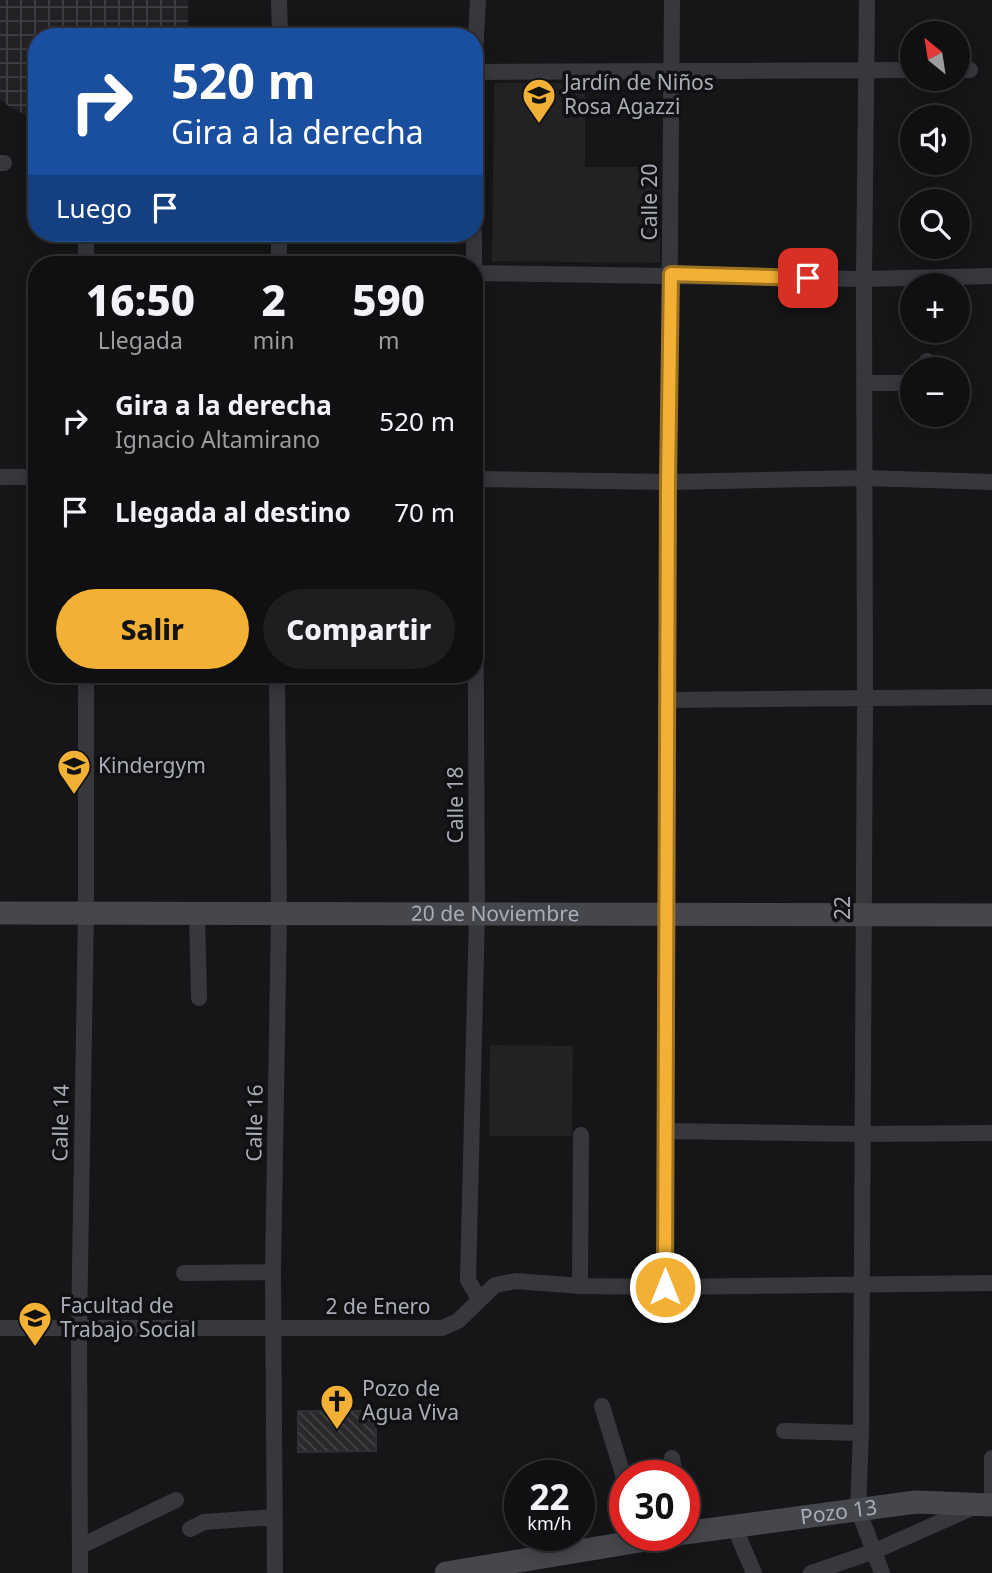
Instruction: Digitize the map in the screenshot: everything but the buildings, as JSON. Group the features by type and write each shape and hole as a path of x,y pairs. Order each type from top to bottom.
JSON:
{"main road":[{"name":"20 de Noviembre","path":"0,913 992,915"},
{"name":"Pozo 13","path":"700,1529 916,1502 989,1505"},
{"name":"Pozo 13","path":"446,1573 512,1568 609,1545"}],"street":[{"path":"279,0 280,28"},
{"path":"476,28 478,0"},
{"name":"Calle 20","path":"665,1287 672,0"},
{"name":"22","path":"867,0 863,279 863,1134 858,1509 876,1551 882,1573"},
{"path":"483,72 900,70"},
{"path":"483,272 863,279 992,276"},
{"path":"864,383 900,383"},
{"path":"0,477 28,477"},
{"path":"483,479 668,482 865,478 992,482"},
{"name":"Calle 14","path":"80,1573 79,1328 86,913 86,683"},
{"name":"Calle 16","path":"275,1573 273,1272 279,914 277,683"},
{"name":"Calle 18","path":"476,683 477,914 468,1280 479,1299"},
{"path":"667,700 992,697"},
{"path":"197,913 199,998"},
{"path":"666,1131 992,1133"},
{"path":"580,1286 581,1135"},
{"path":"184,1273 273,1272"},
{"name":"2 de Enero","path":"0,1328 442,1328 458,1321 495,1285 516,1281 580,1286 665,1287 992,1283"},
{"path":"602,1406 619,1460"},
{"path":"784,1432 861,1433"},
{"path":"811,1573 876,1551 989,1505 992,1458"},
{"path":"81,1546 176,1500"},
{"path":"190,1529 204,1522 274,1517"},
{"path":"734,1526 754,1573"}],"shaded area":[{"path":"0,0 188,0 188,28 28,28 28,116 0,99"},
{"path":"494,83 585,83 585,167 661,167 660,263 492,261"},
{"path":"490,1045 573,1046 572,1136 489,1136"}],"place":[{"name":"Jardín de Niños Rosa Agazzi","path":"539,125"},
{"name":"Kindergym","path":"74,796"},
{"name":"Facultad de Trabajo Social","path":"35,1348"},
{"name":"Pozo de Agua Viva","path":"337,1431"}],"route":[{"path":"665,1287 671,274 808,278"}]}
